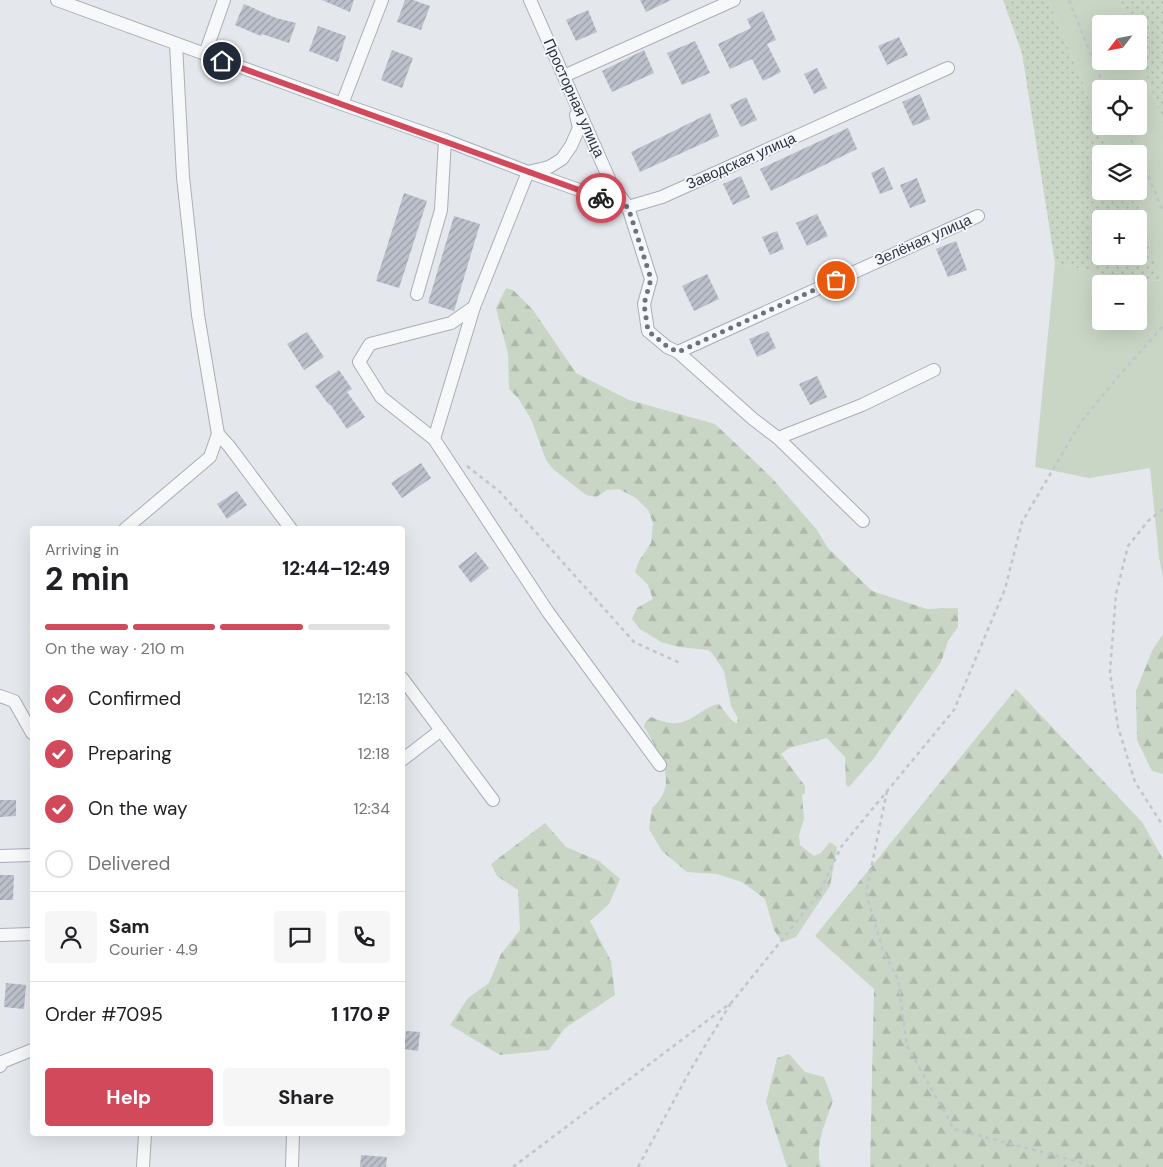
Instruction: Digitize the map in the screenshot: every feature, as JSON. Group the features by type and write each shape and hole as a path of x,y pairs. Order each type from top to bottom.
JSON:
{"street":[{"path":"206,54 224,0"},
{"path":"342,104 382,0"},
{"name":"Просторная улица","path":"530,0 611,183 628,207 651,279 644,304 648,331 668,347 678,352 753,419 778,438 863,521"},
{"path":"564,76 734,0"},
{"path":"63,1 176,44 628,207"},
{"path":"129,526 210,457 218,434 198,315 183,178 176,44"},
{"name":"Заводская улица","path":"628,207 662,197 948,68"},
{"path":"528,172 549,167 562,159 571,146 579,128 571,90"},
{"path":"416,294 441,210 445,140"},
{"path":"434,439 474,307 528,172"},
{"name":"Зелёная улица","path":"678,352 978,216"},
{"path":"474,307 451,323 370,344 359,362 381,397 434,439 548,612 660,764"},
{"path":"778,438 862,405 934,370"},
{"path":"218,434 289,526"},
{"path":"405,682 494,800"},
{"path":"0,696 14,701 30,729"},
{"path":"405,758 441,730"},
{"path":"0,856 30,855"},
{"path":"0,935 30,934"},
{"path":"0,1066 2,1062 30,1051"},
{"path":"143,1167 145,1136"},
{"path":"292,1167 293,1136"}],"path":[{"path":"1069,0 1101,80"},
{"path":"1128,135 1141,157 1163,212"},
{"path":"638,1167 692,1069 732,1002 818,895 841,847 954,710 1005,589 1022,522 1081,422 1163,326"},
{"path":"464,462 500,492 634,642 680,664"},
{"path":"1163,509 1148,521 1128,546 1116,594 1110,672 1118,727 1135,782 1163,826"},
{"path":"888,791 866,893 882,951 898,979 907,1046 954,1128 1076,1160 1093,1167"},
{"path":"513,1167 732,1002"}],"green space":[{"path":"1003,0 1048,0 1092,108 1092,135 1102,135 1106,145 1092,145 1092,200 1139,200 1141,210 1092,210 1092,265 1147,265 1147,236 1161,281 1147,280 1147,275 1108,275 1055,263 1022,53"},
{"path":"1048,0 1120,0 1125,15 1092,15 1092,70 1145,70 1163,123 1163,578 1159,557 1150,468 1089,478 1035,467 1055,263 1108,275 1092,275 1092,330 1147,330 1147,280 1160,281 1147,237 1147,210 1141,210 1139,200 1147,200 1147,145 1106,145 1102,135 1147,135 1147,80 1092,80 1092,108"},
{"path":"1120,0 1163,0 1163,123 1145,70 1148,70 1148,15 1125,15"},
{"path":"506,288 513,290 533,310 576,373 629,400 715,424 771,477 817,530 828,548 872,591 927,609 958,608 958,627 948,641 941,662 874,758 849,787 846,785 845,757 827,738 789,748 781,754 805,786 805,793 802,795 804,819 799,835 800,845 814,856 821,853 830,842 837,847 830,886 796,937 782,942 774,930 765,899 742,882 717,874 687,872 662,851 649,829 652,808 661,798 666,778 660,757 644,726 646,721 651,717 671,723 682,722 719,704 732,721 737,723 738,718 731,706 724,671 712,653 708,650 679,647 661,642 640,629 632,619 637,608 653,599 648,585 635,572 639,561 651,543 653,523 649,511 636,498 619,489 607,490 596,497 586,495 553,469 546,460 531,419 518,398 509,389 508,354 496,308"},
{"path":"1163,634 1163,774 1152,771 1137,740 1136,691 1152,651"},
{"path":"1016,689 1142,822 1163,859 1163,1167 870,1167 874,989 815,936"},
{"path":"545,823 566,847 599,861 620,879 609,904 590,921 611,961 615,995 565,1028 549,1050 500,1055 450,1025 468,998 489,983 501,954 520,930 518,890 497,876 491,864"},
{"path":"789,1054 805,1072 824,1077 833,1101 820,1142 819,1159 821,1167 787,1167 766,1102 777,1058"}],"building":[{"path":"322,0 354,0 350,12"},
{"path":"405,0 413,0 430,6 421,30 397,22"},
{"path":"640,0 671,0 646,12"},
{"path":"244,4 276,18 296,23 289,43 262,34 261,36 235,25"},
{"path":"588,10 597,32 576,41 566,20"},
{"path":"763,11 776,40 767,44 781,72 763,81 752,59 730,69 718,44 751,28 747,19"},
{"path":"318,26 346,36 338,62 309,51"},
{"path":"899,37 908,55 887,65 878,46"},
{"path":"695,41 710,73 682,85 667,53"},
{"path":"392,50 413,58 402,88 381,80"},
{"path":"644,50 654,73 612,92 602,71"},
{"path":"817,68 827,88 814,94 804,74"},
{"path":"920,94 930,119 913,126 902,102"},
{"path":"746,97 757,120 741,127 730,105"},
{"path":"710,113 719,136 640,172 631,152"},
{"path":"848,128 857,149 771,191 760,169"},
{"path":"884,167 893,189 880,194 871,173"},
{"path":"741,176 750,197 733,205 723,184"},
{"path":"917,178 926,202 910,208 900,185"},
{"path":"404,193 427,201 399,288 376,281"},
{"path":"817,214 828,236 807,246 796,223"},
{"path":"454,216 480,224 454,311 428,303"},
{"path":"777,231 784,249 770,255 762,237"},
{"path":"956,241 967,270 948,277 936,249"},
{"path":"707,274 719,299 694,311 682,286"},
{"path":"768,331 776,348 757,357 749,339"},
{"path":"307,332 324,357 304,370 287,344"},
{"path":"339,370 352,389 347,392 365,417 347,429 315,386"},
{"path":"817,376 827,397 810,405 799,384"},
{"path":"421,463 431,478 402,498 391,483"},
{"path":"237,491 247,505 227,519 217,504"},
{"path":"476,552 489,568 471,583 458,566"},
{"path":"0,800 16,800 16,816 0,817"},
{"path":"0,875 14,875 13,900 0,900"},
{"path":"6,983 26,985 24,1009 4,1007"},
{"path":"406,1031 420,1032 418,1051 405,1049"},
{"path":"361,1155 387,1157 386,1167 360,1167"}],"way so far":[{"path":"601,198 628,207 651,279 644,304 648,331 668,347 678,352 836,280"}],"route":[{"path":"222,61 445,140 601,198"}]}
